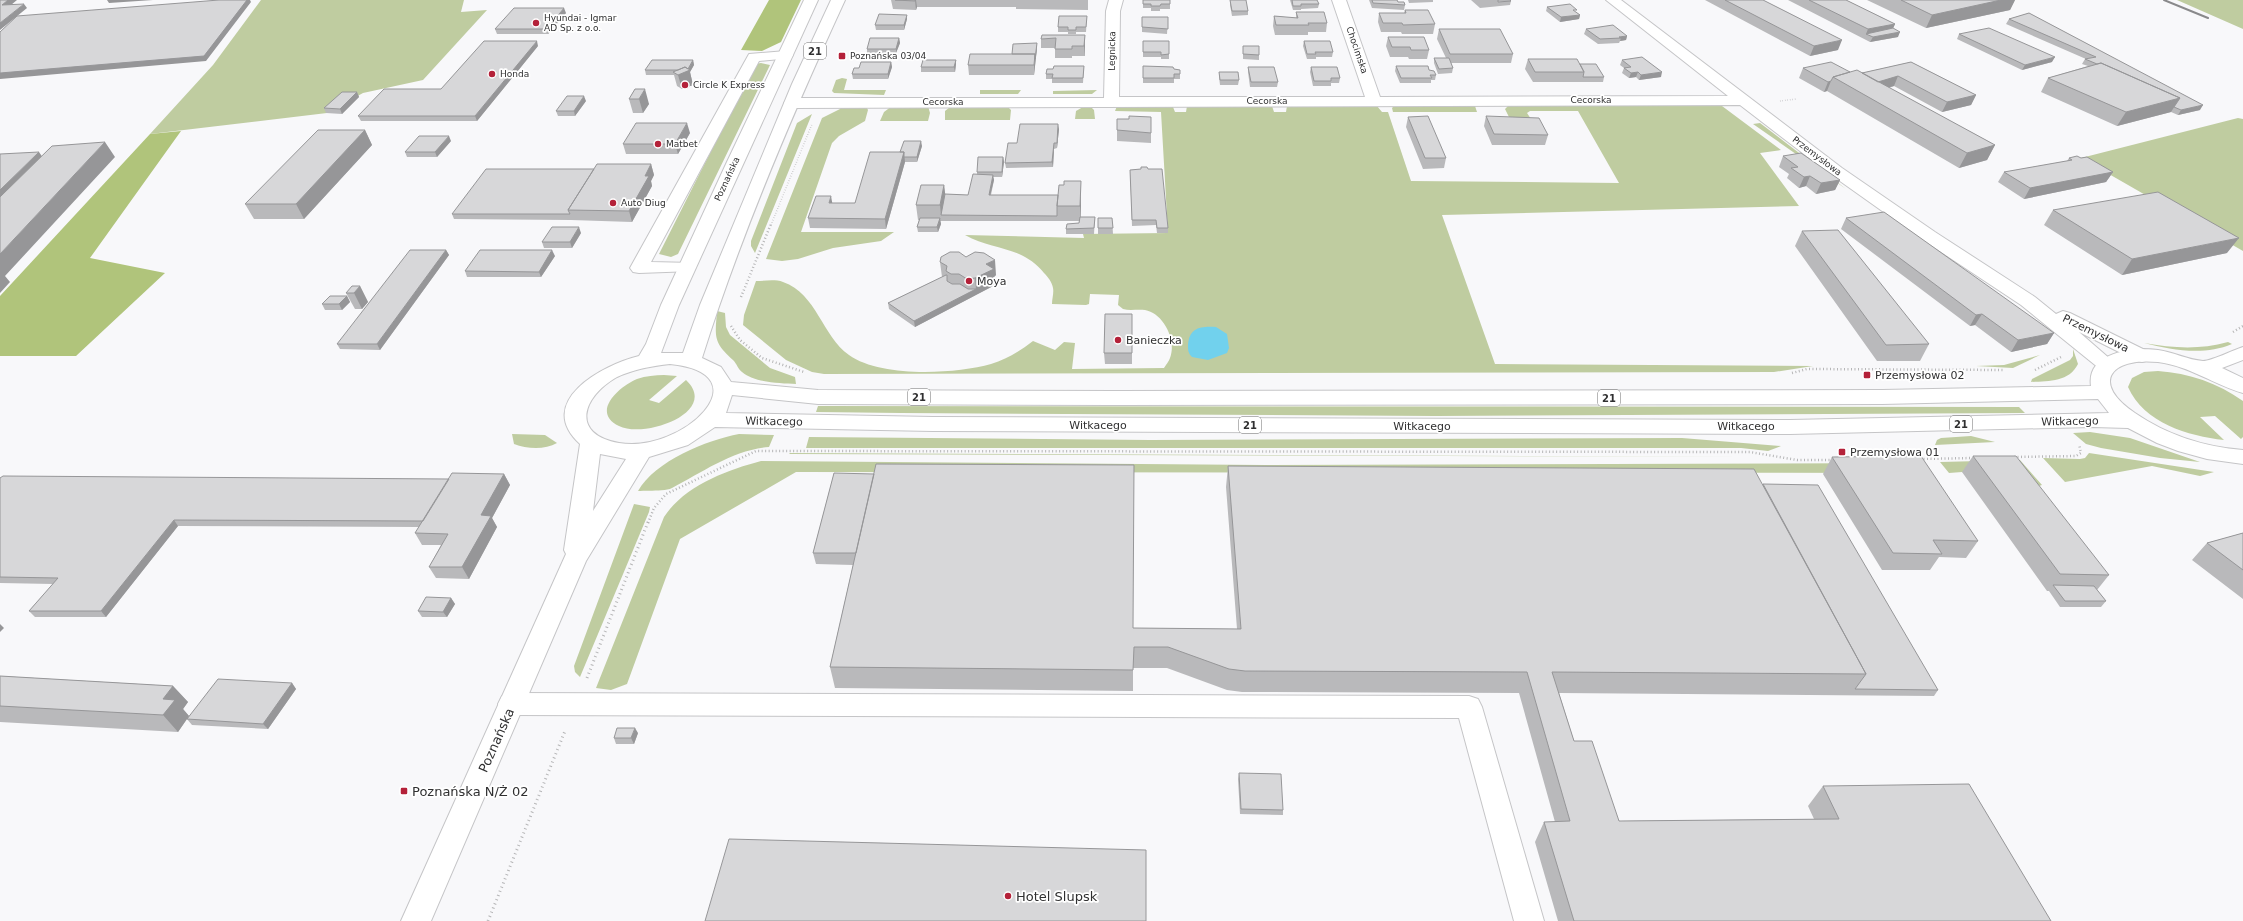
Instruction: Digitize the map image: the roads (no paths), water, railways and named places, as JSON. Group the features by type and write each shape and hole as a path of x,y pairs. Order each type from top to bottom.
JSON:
{"main road":[{"name":"Poznańska","path":"647,360 656,344 687,267 811,0"},
{"name":"21","path":"691,360 709,305 792,102 838,0"},
{"name":"Legnicka","path":"1111,102 1113,11 1116,0"},
{"name":"Chocimska","path":"1339,0 1374,101"},
{"name":"Przemysłowa","path":"1613,0 1742,100 1894,212 2028,300 2107,365"},
{"path":"687,267 639,268 754,57 786,55"},
{"name":"Cecorska","path":"792,102 1742,100"},
{"name":"Przemysłowa","path":"2028,300 2142,356"},
{"path":"2204,368 2243,353"},
{"path":"2133,421 2115,406 2103,392 2100,376 2107,365 2121,358 2142,356 2172,359 2204,368 2243,386"},
{"path":"670,358 691,360 707,366 713,371 718,376 724,388 721,404 710,420 692,434 668,445 642,451 605,448 591,443 582,436 576,427 574,417 581,399 587,390 604,377 624,366 647,360 670,358"},
{"name":"21","path":"724,388 818,397 1107,398 1897,396 2103,392"},
{"name":"Witkacego","path":"710,420 933,424 1782,427 2133,421"},
{"name":"21","path":"2133,421 2156,434 2181,445 2209,453 2240,458"},
{"name":"Poznańska","path":"575,559 591,443"},
{"name":"Poznańska","path":"416,921 575,559 642,451"},
{"path":"511,704 1469,707 1529,921"}],"water":[{"path":"1216,327 1227,334 1229,348 1227,353 1208,360 1192,357 1188,351 1188,345 1189,339 1193,332 1200,328"}],"railway":[{"path":"2164,0 2208,18"}],"place":[{"name":"Hyundai - Igmar AD Sp. z o.o.","path":"536,23"},
{"name":"Poznańska 03/04","path":"842,56"},
{"name":"Honda","path":"492,74"},
{"name":"Circle K Express","path":"685,85"},
{"name":"Matbet","path":"658,144"},
{"name":"Auto Diug","path":"613,203"},
{"name":"Moya","path":"969,281"},
{"name":"Banieczka","path":"1118,340"},
{"name":"Przemysłowa 02","path":"1867,375"},
{"name":"Przemysłowa 01","path":"1842,452"},
{"name":"Poznańska N/Ż 02","path":"404,791"},
{"name":"Hotel Slupsk","path":"1008,896"}]}
